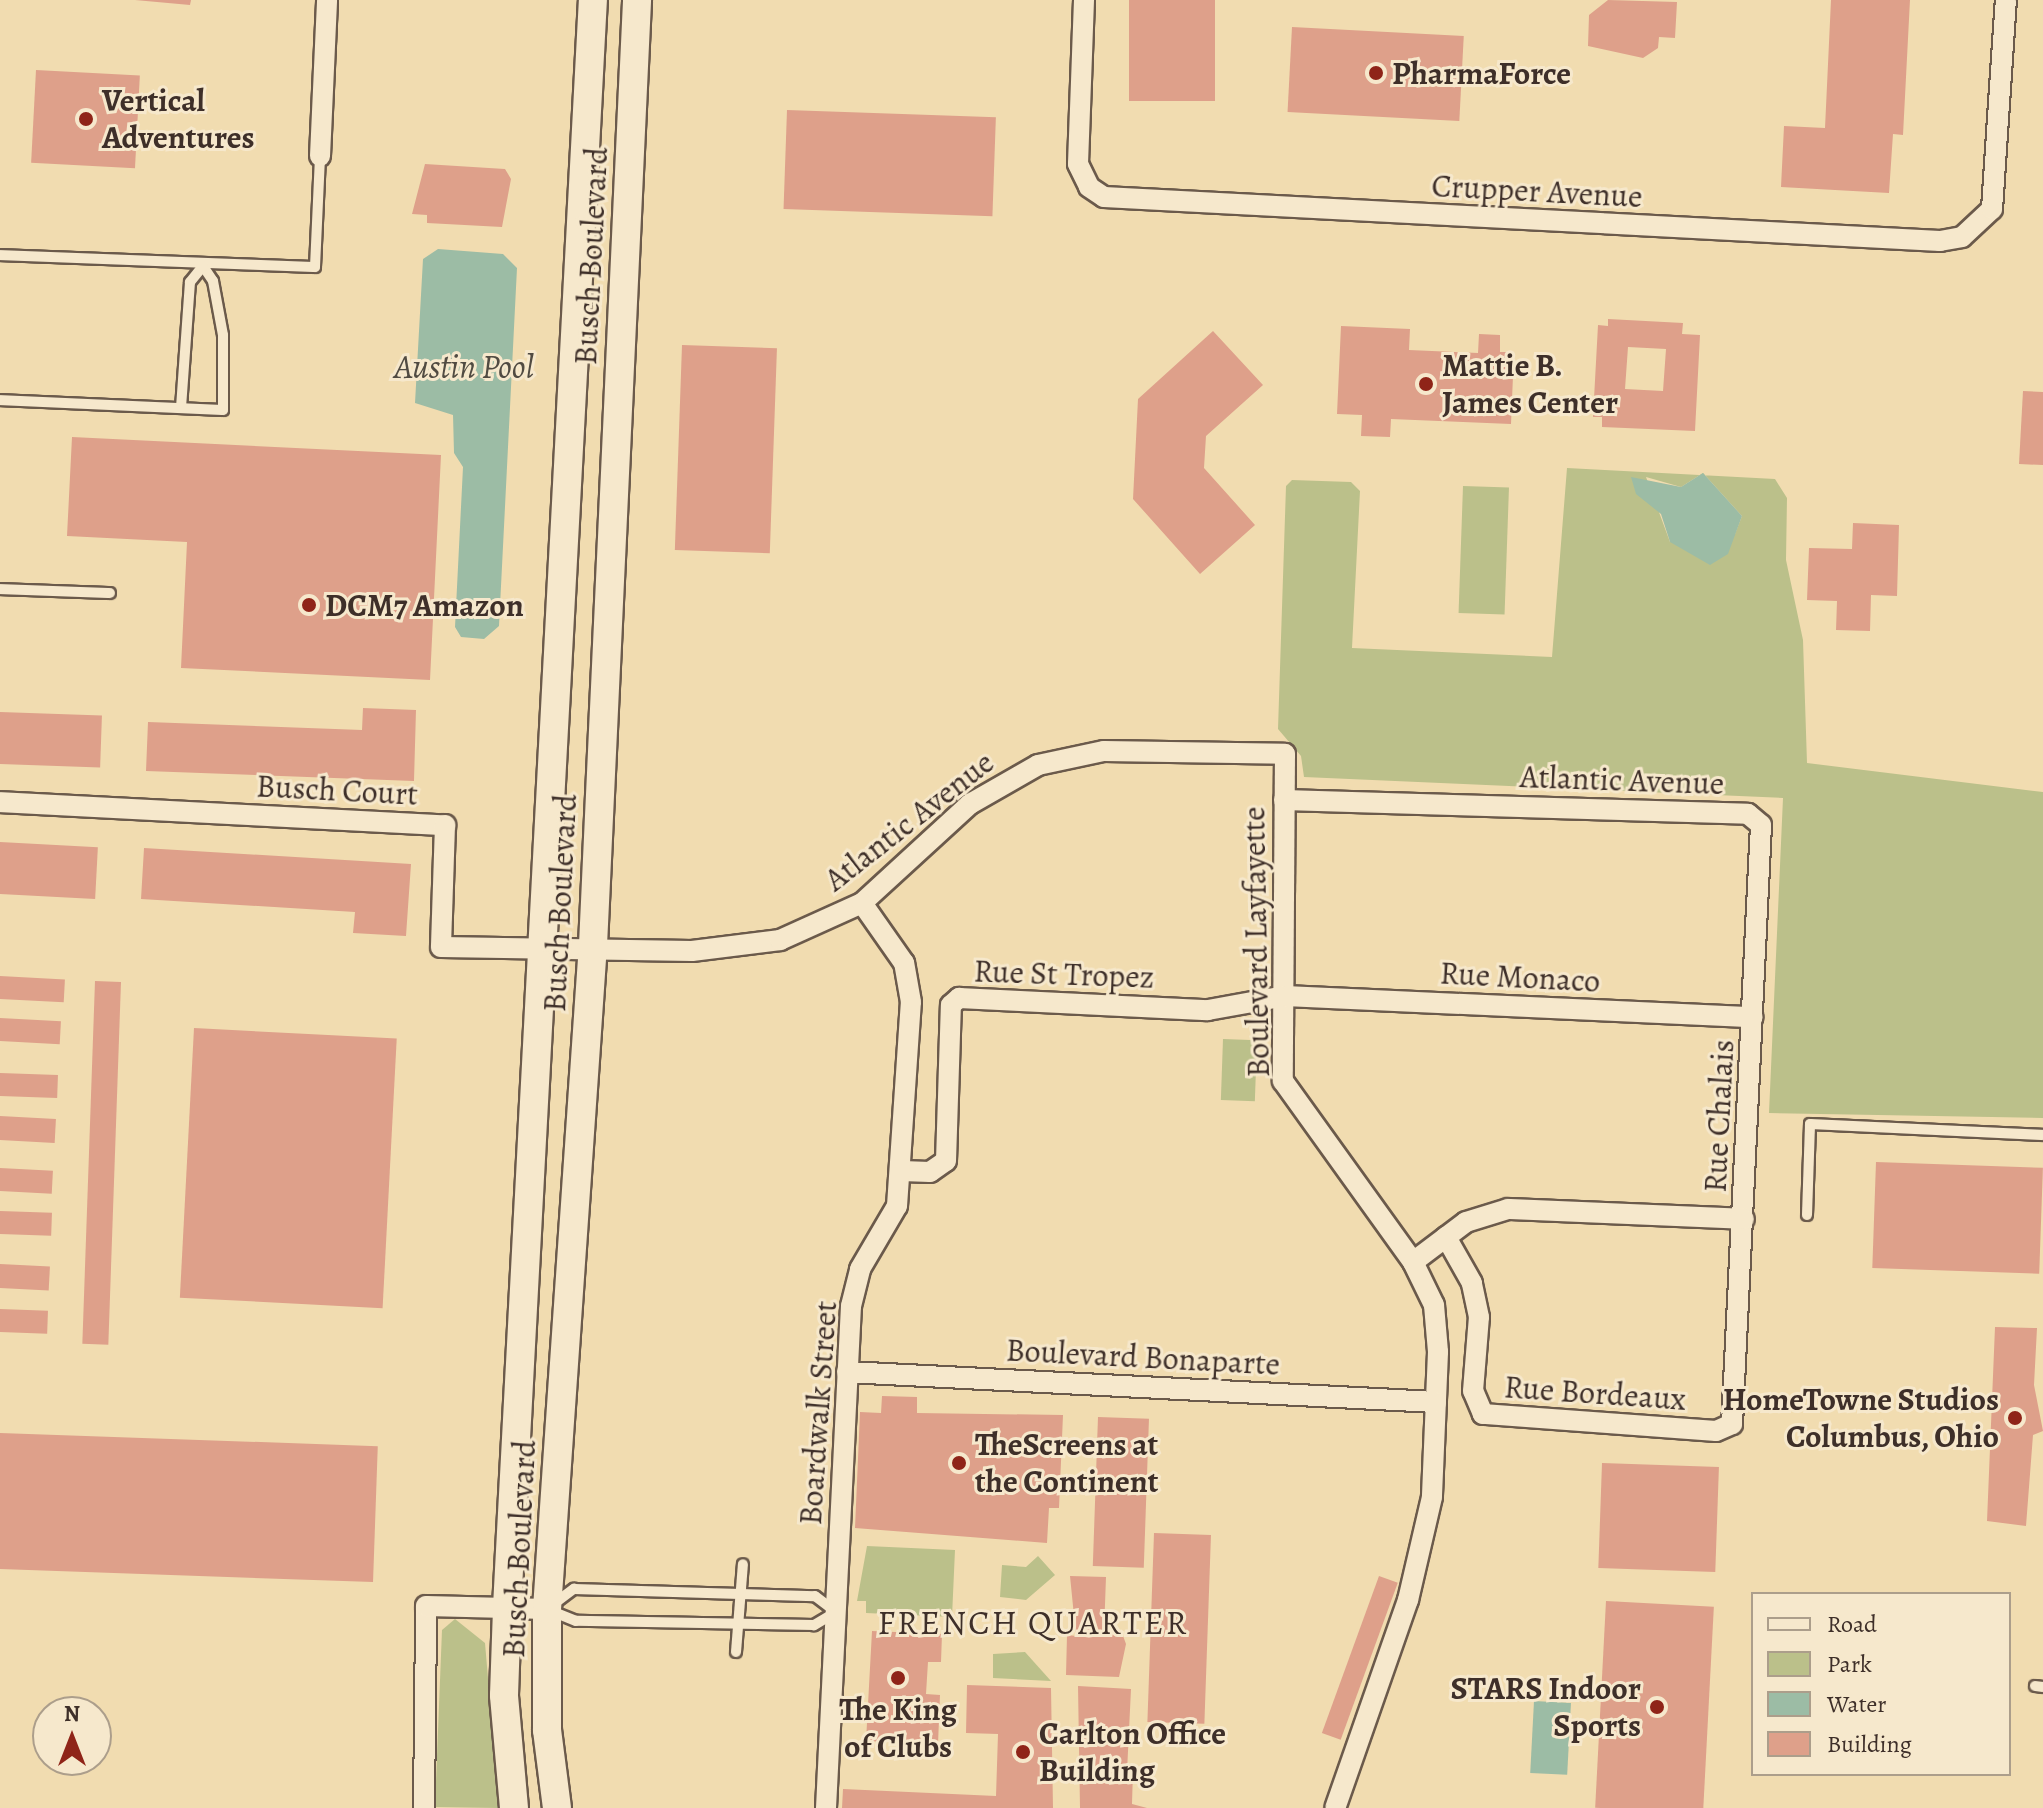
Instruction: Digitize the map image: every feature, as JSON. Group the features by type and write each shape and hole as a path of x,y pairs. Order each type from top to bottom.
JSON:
{"main road":[{"name":"Busch Boulevard","path":"514,1808 504,1695 507,1607 539,944 593,0"},
{"name":"Busch Boulevard","path":"557,1808 547,1730 547,1609 593,945 637,0"}],"street":[{"path":"320,156 327,0"},
{"name":"Crupper Avenue","path":"1084,0 1078,164 1089,187 1122,201 1940,241 1981,225 1997,189 2006,0"},
{"name":"Atlantic Avenue","path":"593,945 741,948 780,940 862,903 970,804 1038,765 1104,751 1264,754"},
{"name":"Boulevard Layfayette","path":"1264,754 1285,754 1283,1081 1294,1105 1413,1262 1434,1305 1436,1402 1432,1497 1408,1600 1335,1808"},
{"name":"Atlantic Avenue","path":"1284,800 1756,818 1762,833 1753,1017"},
{"name":"Busch Court","path":"0,802 445,825 441,947 593,945"},
{"name":"Boardwalk Street","path":"826,1808 847,1372 860,1269 897,1206 902,1171 911,1002 904,963 862,903"},
{"name":"Rue Monaco","path":"1285,996 1753,1017"},
{"name":"Rue St Tropez","path":"902,1171 930,1172 946,1161 951,1005 959,998 1208,1010 1285,996"},
{"name":"Rue Chalais","path":"1744,1219 1753,1017"},
{"path":"1413,1262 1466,1222 1508,1209 1744,1219"},
{"name":"Rue Bordeaux","path":"1446,1237 1472,1283 1479,1317 1473,1391 1483,1414 1716,1431 1735,1417 1744,1219"},
{"name":"Boulevard Bonaparte","path":"847,1372 1436,1402"},
{"path":"424,1808 426,1606 547,1609"}],"lane":[{"path":"0,255 203,266 315,267 320,156"},
{"path":"181,407 190,282 203,266"},
{"path":"0,400 223,410 223,335 213,281 203,266"},
{"path":"0,589 110,593"},
{"path":"1807,1215 1810,1124 2043,1135"},
{"path":"736,1652 743,1564"},
{"path":"574,1589 815,1596 836,1612 814,1625 576,1621 547,1609 574,1589"}],"green space":[{"path":"1567,468 1700,475 1681,487 1646,477 1670,542 1735,534 1742,516 1705,475 1775,479 1787,498 1786,560 1803,640 1807,763 2043,792 2043,1118 1769,1113 1783,798 1304,777 1301,756 1278,729 1286,486 1292,480 1351,482 1360,491 1352,648 1552,657"},
{"path":"1463,486 1509,488 1505,615 1459,613"},
{"path":"1223,1039 1257,1040 1255,1101 1221,1100"},
{"path":"867,1546 955,1550 952,1617 866,1613 866,1601 857,1601"},
{"path":"1038,1556 1055,1575 1026,1600 1000,1597 1002,1565 1026,1567"},
{"path":"455,1619 485,1643 499,1808 435,1807 442,1630"},
{"path":"1025,1652 1051,1681 993,1678 993,1654"}],"water":[{"name":"Austin Pool","path":"438,249 503,254 517,268 499,626 484,639 461,637 455,627 463,467 454,453 453,415 415,403 423,259"},
{"path":"1703,473 1742,516 1728,554 1710,565 1670,542 1661,514 1636,494 1631,477 1681,487"},
{"path":"1534,1701 1571,1703 1567,1775 1530,1773"}],"building":[{"path":"135,0 191,0 190,5"},
{"path":"1129,0 1215,0 1215,101 1129,101"},
{"path":"1608,0 1677,2 1675,38 1659,37 1658,48 1643,58 1588,46 1589,15"},
{"path":"1831,0 1910,0 1903,135 1893,134 1889,193 1781,187 1784,126 1825,128"},
{"name":"PharmaForce","path":"1292,27 1464,36 1459,121 1288,112"},
{"name":"Vertical Adventures","path":"36,70 140,75 135,168 31,163"},
{"path":"787,110 996,117 992,216 784,209"},
{"path":"425,164 505,169 511,179 502,227 427,223 427,215 412,214"},
{"path":"1608,319 1683,323 1682,334 1700,335 1695,431 1602,427 1602,417 1593,417 1598,325 1608,326","holes":["1628,347 1666,349 1663,391 1625,389"]},
{"name":"Mattie B. James Center","path":"1341,326 1410,329 1409,350 1478,353 1479,334 1500,335 1500,352 1514,352 1511,424 1391,419 1390,437 1361,436 1362,415 1337,414"},
{"path":"1213,331 1263,385 1206,436 1204,468 1255,525 1200,574 1133,499 1138,399"},
{"path":"682,345 777,348 770,553 675,550"},
{"path":"2023,391 2043,392 2043,465 2019,464"},
{"name":"DCM7 Amazon","path":"72,437 441,455 430,680 181,668 187,542 67,536"},
{"path":"1853,523 1899,525 1897,596 1871,595 1870,631 1836,630 1837,601 1807,600 1809,548 1852,549"},
{"path":"363,708 416,710 414,781 146,771 148,722 362,730"},
{"path":"0,712 102,716 100,768 0,764"},
{"path":"0,842 98,847 95,899 0,894"},
{"path":"144,848 411,864 406,936 353,933 355,912 141,899"},
{"path":"0,976 65,979 64,1002 0,999"},
{"path":"95,981 121,982 108,1345 82,1344"},
{"path":"0,1018 61,1021 60,1044 0,1041"},
{"path":"194,1028 397,1039 383,1308 180,1298"},
{"path":"0,1073 58,1075 57,1098 0,1096"},
{"path":"0,1116 56,1119 55,1143 0,1140"},
{"path":"1876,1162 2043,1168 2039,1274 1872,1268"},
{"path":"0,1168 53,1171 52,1194 0,1191"},
{"path":"0,1211 52,1213 51,1236 0,1234"},
{"path":"0,1264 50,1267 49,1291 0,1288"},
{"path":"0,1309 48,1311 47,1334 0,1332"},
{"name":"HomeTowne Studios Columbus, Ohio","path":"1995,1327 2037,1328 2034,1385 2043,1431 2033,1435 2026,1526 1987,1521"},
{"name":"TheScreens at the Continent","path":"882,1396 917,1397 917,1413 1063,1415 1059,1508 1049,1508 1047,1543 855,1528 860,1412 881,1413"},
{"path":"1098,1417 1149,1419 1144,1568 1093,1566"},
{"path":"0,1433 378,1446 373,1582 0,1569"},
{"path":"1602,1463 1719,1467 1715,1572 1598,1568"},
{"path":"1154,1533 1211,1535 1204,1724 1147,1722"},
{"path":"1070,1576 1106,1577 1104,1632 1122,1633 1126,1644 1119,1677 1066,1675 1067,1635 1076,1636"},
{"path":"1379,1576 1398,1583 1341,1740 1322,1733"},
{"name":"STARS Indoor Sports","path":"1606,1601 1714,1607 1703,1808 1595,1808"},
{"name":"The King of Clubs","path":"872,1631 942,1634 941,1662 928,1662 926,1694 940,1695 938,1744 866,1741"},
{"name":"Carlton Office Building","path":"967,1685 1051,1688 1053,1808 842,1808 843,1789 996,1796 998,1734 966,1733"},
{"path":"1078,1686 1131,1689 1127,1772 1133,1771 1132,1804 1147,1808 1080,1808"}],"place":[{"name":"PharmaForce","path":"1376,73"},
{"name":"Vertical Adventures","path":"86,119"},
{"name":"Mattie B. James Center","path":"1426,384"},
{"name":"DCM7 Amazon","path":"309,605"},
{"name":"HomeTowne Studios Columbus, Ohio","path":"2015,1418"},
{"name":"TheScreens at the Continent","path":"959,1463"},
{"name":"The King of Clubs","path":"898,1678"},
{"name":"STARS Indoor Sports","path":"1657,1707"},
{"name":"Carlton Office Building","path":"1023,1752"}],"district":[{"name":"FRENCH QUARTER","path":"1033,1623"}]}
